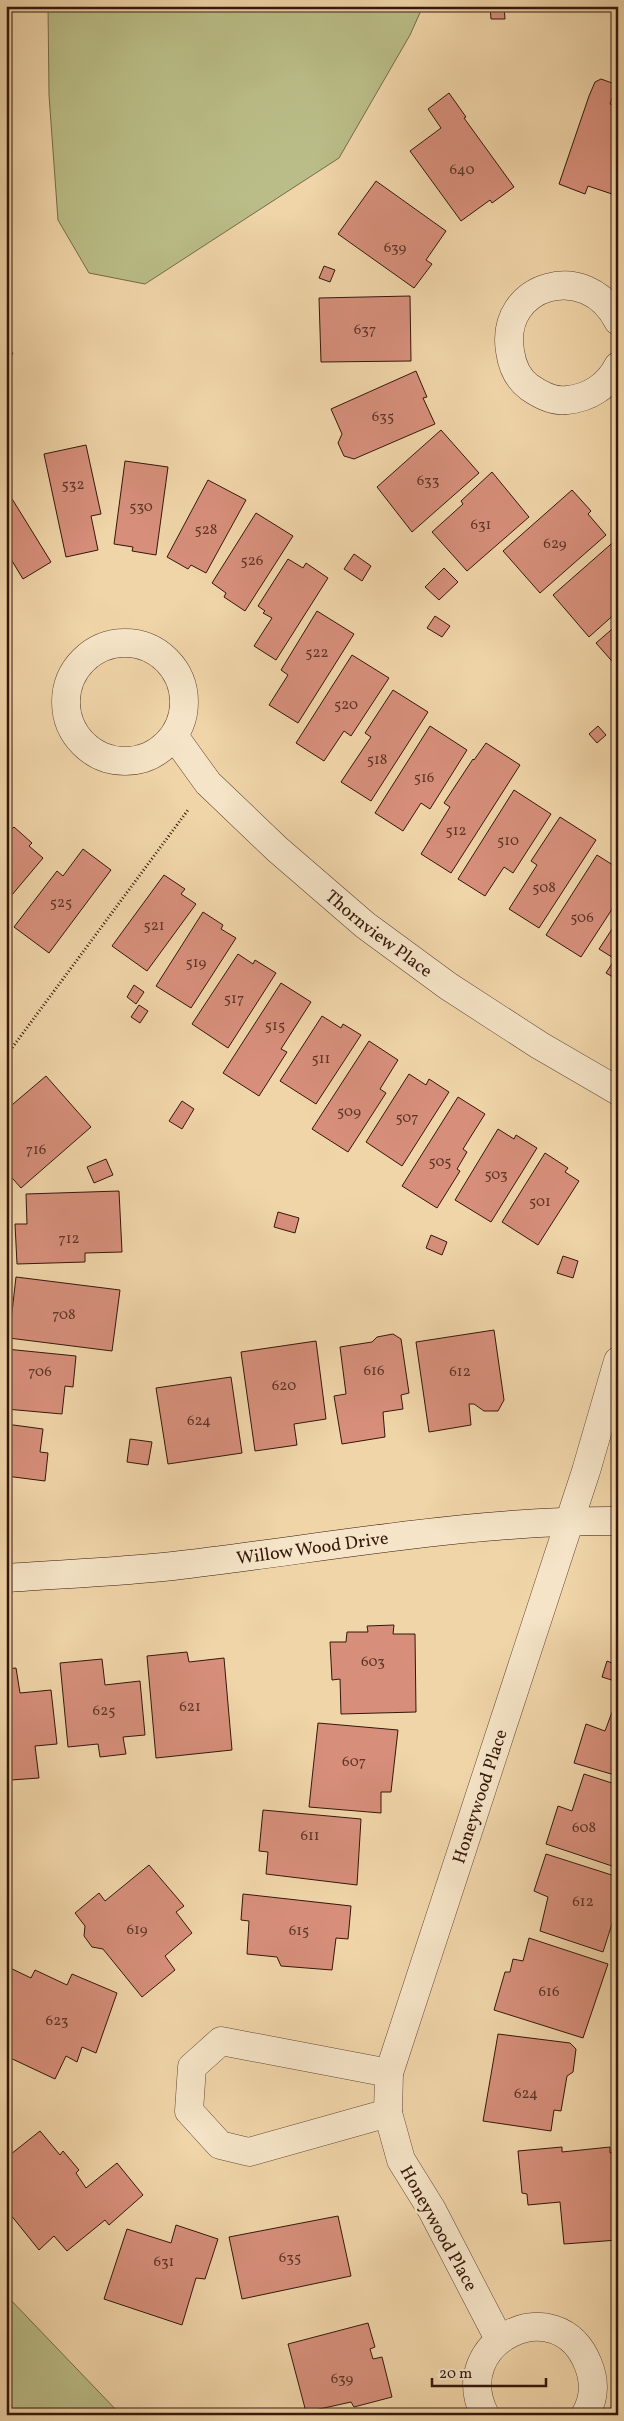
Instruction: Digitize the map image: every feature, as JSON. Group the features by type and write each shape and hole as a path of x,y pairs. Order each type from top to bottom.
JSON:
{"street":[{"path":"618,321 611,307 601,297 577,286 558,285 544,288 527,298 516,312 507,337 512,366 523,382 538,394 565,401 610,396 618,366"},
{"path":"120,643 141,645 161,655 175,670 182,690 184,703 182,717 174,736 156,753 134,761 111,761 93,752 76,736 67,717 66,692 73,672 87,656 110,645 120,643"},
{"name":"Thornview Place","path":"174,736 208,783 277,849 365,925 456,991 539,1045 618,1091"},
{"name":"Honeywood Place","path":"499,2339 432,2210 401,2160 388,2113 389,2073 591,1456 618,1361"},
{"name":"Willow Wood Drive","path":"6,1578 171,1566 404,1535 569,1521 618,1521"},
{"path":"388,2113 249,2152 220,2145 189,2111 192,2067 221,2041 389,2073"},
{"path":"485,2415 480,2405 477,2385 482,2361 499,2339 512,2331 533,2326 556,2331 568,2337 583,2351 594,2378 590,2406 585,2415"}],"path":[{"path":"6,1056 208,783"}],"green space":[{"path":"48,6 423,6 410,35 339,158 145,284 89,273 58,220 49,95"},
{"path":"6,2295 121,2415 6,2415"}],"building":[{"path":"490,6 504,6 505,19 491,19"},
{"path":"601,79 612,83 615,90 610,104 618,106 618,196 588,186 585,194 559,184 589,96 595,82"},
{"path":"449,93 466,117 464,118 514,187 492,203 490,200 461,221 410,151 441,128 428,109"},
{"path":"376,181 446,231 426,260 432,264 414,288 338,234"},
{"path":"324,266 335,270 330,282 319,278"},
{"path":"410,296 411,361 321,362 319,298"},
{"path":"6,349 13,353 6,366"},
{"path":"416,371 427,397 423,398 435,424 354,459 344,456 338,443 342,434 331,409"},
{"path":"441,430 479,473 412,532 377,487"},
{"path":"86,445 101,514 91,516 98,550 66,557 44,454"},
{"path":"125,461 168,467 156,555 132,551 133,547 114,544"},
{"path":"492,472 529,517 467,571 432,532 463,504 461,501"},
{"path":"208,480 246,500 206,573 191,565 188,569 167,557"},
{"path":"6,489 51,562 23,579 6,551"},
{"path":"572,490 591,511 588,514 606,535 540,593 503,551"},
{"path":"256,513 293,536 245,611 224,597 226,593 212,583"},
{"path":"618,538 618,611 589,637 553,595"},
{"path":"354,554 371,566 362,581 344,569"},
{"path":"288,559 303,568 306,563 328,578 276,660 254,646 272,618 263,613 265,611 258,606"},
{"path":"444,568 458,582 439,600 425,587"},
{"path":"317,611 354,634 298,723 269,705 288,675 281,670"},
{"path":"435,616 450,626 442,637 427,628"},
{"path":"618,624 618,668 596,643"},
{"path":"352,655 389,678 351,736 344,731 324,761 296,743"},
{"path":"393,690 428,712 371,801 341,782 371,737 365,733"},
{"path":"430,726 467,750 430,809 421,803 403,831 375,813"},
{"path":"598,726 606,735 597,743 589,734"},
{"path":"486,743 520,765 451,873 421,854 450,807 444,803"},
{"path":"514,790 551,814 513,873 504,867 485,896 458,879"},
{"path":"560,817 596,840 539,928 509,909 537,865 531,861"},
{"path":"14,827 32,843 29,846 43,858 6,902 6,835"},
{"path":"83,849 111,870 49,953 14,927 57,871 63,876"},
{"path":"597,855 616,867 618,864 618,900 581,957 546,935"},
{"path":"164,875 185,889 181,894 196,904 147,971 112,946"},
{"path":"203,912 223,925 221,929 236,938 191,1008 156,986"},
{"path":"618,920 618,980 606,973 615,959 599,949"},
{"path":"238,954 253,964 255,960 276,973 228,1048 192,1024"},
{"path":"281,983 311,1002 281,1049 287,1052 259,1096 223,1073"},
{"path":"134,985 144,992 136,1004 127,997"},
{"path":"139,1005 148,1011 140,1023 131,1017"},
{"path":"322,1016 341,1028 343,1024 361,1035 316,1104 280,1081"},
{"path":"369,1041 398,1060 380,1089 386,1093 348,1152 312,1129"},
{"path":"409,1074 426,1085 429,1079 449,1092 402,1166 366,1142"},
{"path":"46,1076 91,1127 21,1188 6,1171 6,1110"},
{"path":"458,1097 485,1114 463,1149 467,1152 457,1169 460,1171 437,1208 402,1186"},
{"path":"182,1101 194,1109 182,1129 169,1121"},
{"path":"498,1129 514,1139 516,1135 537,1148 491,1222 455,1200"},
{"path":"545,1153 568,1168 565,1172 579,1181 538,1245 502,1222"},
{"path":"106,1159 113,1175 94,1183 87,1167"},
{"path":"119,1191 122,1252 85,1253 85,1262 17,1264 15,1224 27,1224 26,1194"},
{"path":"278,1212 299,1218 295,1233 274,1227"},
{"path":"431,1235 447,1242 442,1255 426,1248"},
{"path":"563,1256 578,1261 573,1278 557,1273"},
{"path":"16,1277 120,1290 112,1351 9,1338"},
{"path":"494,1330 504,1400 498,1411 484,1411 474,1404 469,1404 471,1425 429,1432 416,1342"},
{"path":"393,1334 401,1339 409,1393 401,1395 403,1409 383,1412 385,1437 342,1444 334,1396 346,1394 340,1347 372,1342 377,1337"},
{"path":"316,1341 326,1419 294,1424 297,1445 255,1451 241,1352"},
{"path":"6,1349 76,1356 73,1387 65,1386 62,1414 6,1409"},
{"path":"231,1377 242,1453 168,1464 156,1388"},
{"path":"6,1424 43,1429 40,1452 48,1453 45,1481 6,1476"},
{"path":"130,1439 152,1442 148,1465 127,1462"},
{"path":"394,1625 393,1634 415,1634 416,1712 341,1714 340,1679 332,1680 330,1642 346,1642 347,1632 368,1632 367,1626"},
{"path":"187,1652 189,1662 224,1658 232,1750 156,1758 147,1656"},
{"path":"102,1659 105,1685 140,1681 145,1735 123,1737 126,1754 100,1757 98,1744 68,1747 60,1663"},
{"path":"607,1661 617,1665 618,1661 618,1682 602,1677"},
{"path":"16,1668 20,1693 51,1690 57,1744 35,1746 39,1778 11,1780 10,1760 6,1760 6,1669"},
{"path":"618,1696 618,1776 574,1763 586,1724 605,1731"},
{"path":"318,1723 398,1730 391,1792 381,1792 381,1813 309,1807"},
{"path":"584,1774 618,1785 618,1868 546,1844 558,1806 572,1811"},
{"path":"263,1810 361,1819 357,1885 266,1874 268,1852 259,1851"},
{"path":"546,1854 618,1877 618,1905 603,1952 540,1931 548,1897 534,1891"},
{"path":"149,1865 184,1906 176,1912 192,1933 165,1956 175,1970 142,1997 103,1949 92,1947 84,1936 85,1926 75,1913 99,1893 105,1901"},
{"path":"243,1894 351,1906 348,1939 336,1938 332,1970 281,1966 277,1957 247,1954 249,1921 241,1920"},
{"path":"529,1938 608,1964 583,2038 494,2010 505,1972 510,1972 513,1959 523,1961"},
{"path":"6,1966 31,1978 35,1970 67,1985 72,1974 117,1993 96,2053 82,2047 77,2062 66,2056 55,2079 6,2056"},
{"path":"498,2034 570,2043 576,2049 573,2072 567,2076 561,2111 554,2110 551,2131 483,2121"},
{"path":"40,2131 60,2155 63,2151 79,2170 76,2173 86,2188 117,2163 143,2195 109,2225 105,2220 67,2251 54,2236 39,2250 6,2209 6,2158"},
{"path":"562,2147 562,2152 610,2147 610,2153 618,2152 618,2240 564,2244 560,2202 528,2205 527,2194 522,2193 518,2151"},
{"path":"338,2216 351,2276 242,2299 229,2237"},
{"path":"176,2225 218,2239 205,2279 196,2278 182,2325 104,2299 127,2229 171,2243"},
{"path":"368,2323 375,2347 370,2349 373,2359 382,2357 392,2397 354,2407 351,2402 306,2412 288,2344"}]}
